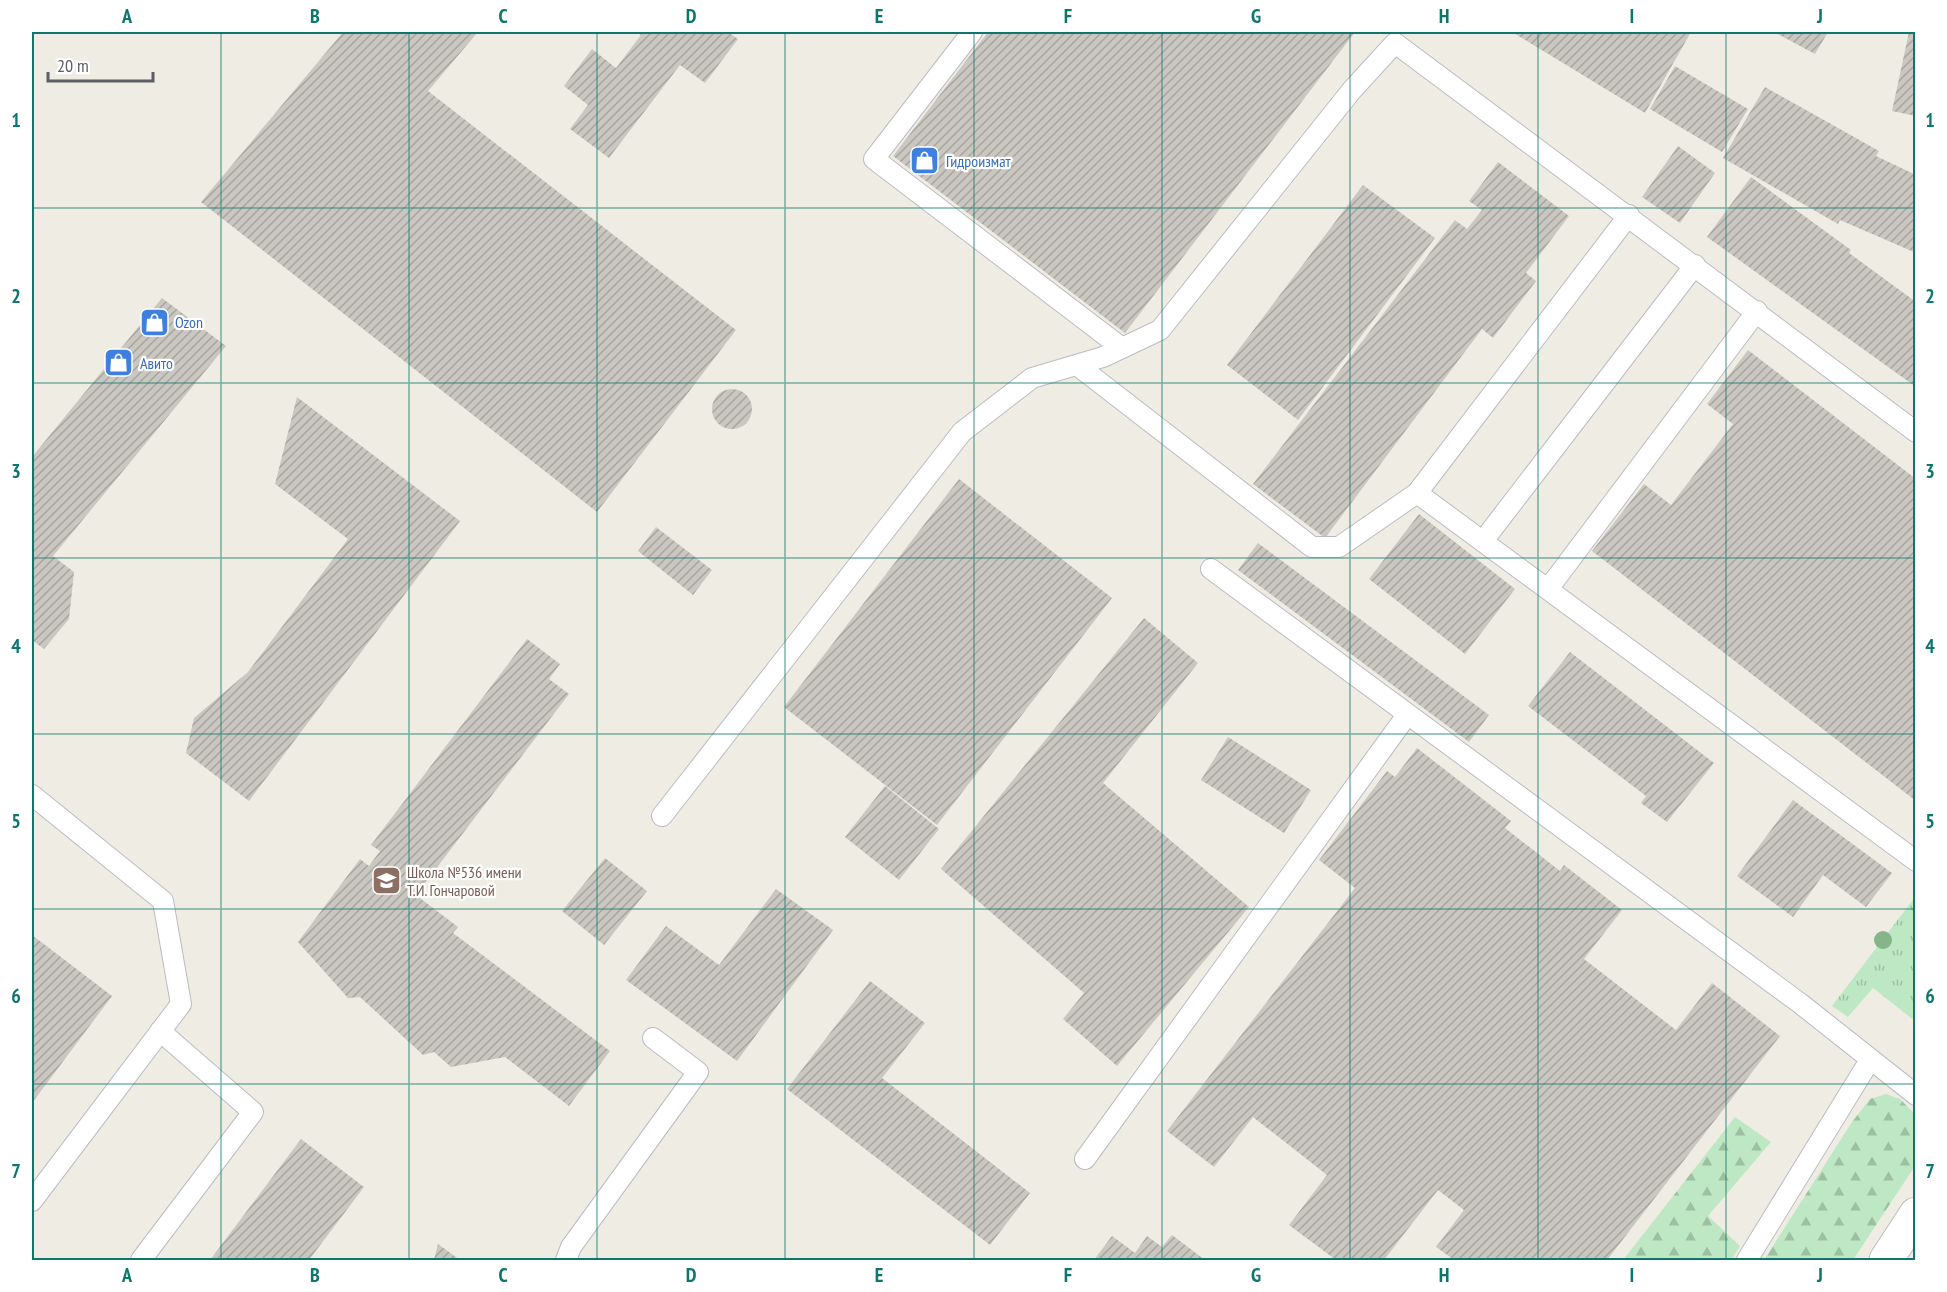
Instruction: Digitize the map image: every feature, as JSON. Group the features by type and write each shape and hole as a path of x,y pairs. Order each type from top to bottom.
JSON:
{"street":[{"path":"1887,1260 1916,1214"}],"lane":[{"path":"972,32 874,159 1122,348"},
{"path":"662,816 962,432 1032,378 1077,365 1122,348 1160,330 1352,90 1399,37 1695,266 1916,432"},
{"path":"1077,365 1312,547 1339,547 1418,493 1629,215"},
{"path":"1483,541 1695,266"},
{"path":"1548,589 1757,311"},
{"path":"1418,493 1916,861"},
{"path":"1211,569 1801,1004 1916,1095"},
{"path":"1085,1160 1407,715"},
{"path":"32,795 163,901 181,1004 32,1201"},
{"path":"141,1260 253,1112 160,1031"},
{"path":"566,1260 570,1247 698,1072 653,1038"},
{"path":"1747,1260 1870,1060"}],"green space":[{"path":"1915,897 1915,1021 1873,988 1848,1017 1832,1006"},
{"path":"1886,1094 1900,1099 1915,1114 1915,1166 1853,1260 1764,1260 1852,1122 1870,1099"},
{"path":"1735,1117 1771,1142 1708,1216 1740,1246 1731,1260 1623,1260"}],"building":[{"path":"343,32 478,32 428,91 736,330 597,512 201,202"},
{"path":"636,32 728,32 738,39 705,83 680,65 609,158 570,129 588,105 564,86 592,49 616,68 641,35"},
{"path":"988,32 1355,32 1125,333 893,156"},
{"path":"1512,32 1691,32 1645,113"},
{"path":"1774,32 1828,32 1815,54"},
{"path":"1909,32 1916,32 1916,116 1892,111"},
{"path":"1675,66 1748,109 1722,152 1650,109"},
{"path":"1765,87 1879,151 1876,156 1916,175 1916,253 1840,220 1838,224 1723,158"},
{"path":"1678,146 1715,173 1680,223 1642,197"},
{"path":"1498,162 1569,216 1526,273 1536,281 1493,338 1482,329 1325,538 1253,484 1455,220 1467,229 1482,210 1469,201"},
{"path":"1751,177 1851,250 1849,253 1916,302 1916,387 1707,237"},
{"path":"1363,185 1435,238 1298,420 1227,365"},
{"path":"162,298 226,346 53,556 74,572 69,619 44,649 32,640 32,457"},
{"path":"1748,350 1916,479 1916,801 1592,551 1644,484 1671,505 1733,424 1707,404"},
{"path":"732,389 746,395 752,409 746,423 732,429 718,423 712,409 718,395"},
{"path":"297,397 460,521 249,801 186,753 194,718 248,672 348,539 275,484"},
{"path":"959,479 1112,598 937,825 784,707"},
{"path":"1419,514 1515,589 1465,654 1369,579"},
{"path":"656,527 712,570 693,595 638,551"},
{"path":"1258,543 1489,715 1469,742 1238,570"},
{"path":"1144,618 1198,663 1103,783 1249,907 1117,1066 1063,1019 1084,993 941,869"},
{"name":"Школа №536 имени Т.И. Гончаровой","path":"527,639 560,664 549,679 569,694 416,895 458,927 453,933 610,1051 569,1106 505,1057 451,1067 434,1052 423,1055 360,997 348,998 298,942 360,859 369,866 380,851 371,845"},
{"path":"1570,652 1714,763 1667,822 1641,803 1646,796 1528,706"},
{"path":"1228,737 1311,790 1284,833 1201,780"},
{"path":"1417,748 1511,821 1505,828 1560,871 1564,865 1622,910 1584,959 1676,1030 1712,983 1780,1036 1607,1260 1454,1260 1436,1247 1464,1210 1438,1190 1384,1260 1336,1260 1289,1225 1327,1175 1253,1117 1214,1167 1167,1131 1355,888 1319,860 1387,771 1395,777"},
{"path":"885,786 939,829 899,880 845,837"},
{"path":"1793,800 1892,873 1866,907 1823,875 1793,917 1737,876"},
{"path":"605,858 647,891 604,945 562,911"},
{"path":"776,889 833,930 737,1061 626,980 666,926 719,965"},
{"path":"32,935 112,996 32,1103"},
{"path":"870,981 925,1023 882,1078 1030,1193 990,1245 787,1089"},
{"path":"301,1139 364,1187 309,1260 210,1260"},
{"path":"1172,1235 1205,1260 1094,1260 1112,1236 1135,1253 1147,1236 1162,1247"},
{"path":"438,1244 460,1260 434,1260"}],"place":[{"name":"Гидроизмат","path":"925,161"},
{"name":"Ozon","path":"154,322"},
{"name":"Авито","path":"119,363"},
{"name":"Школа №536 имени Т.И. Гончаровой","path":"386,881"}]}
